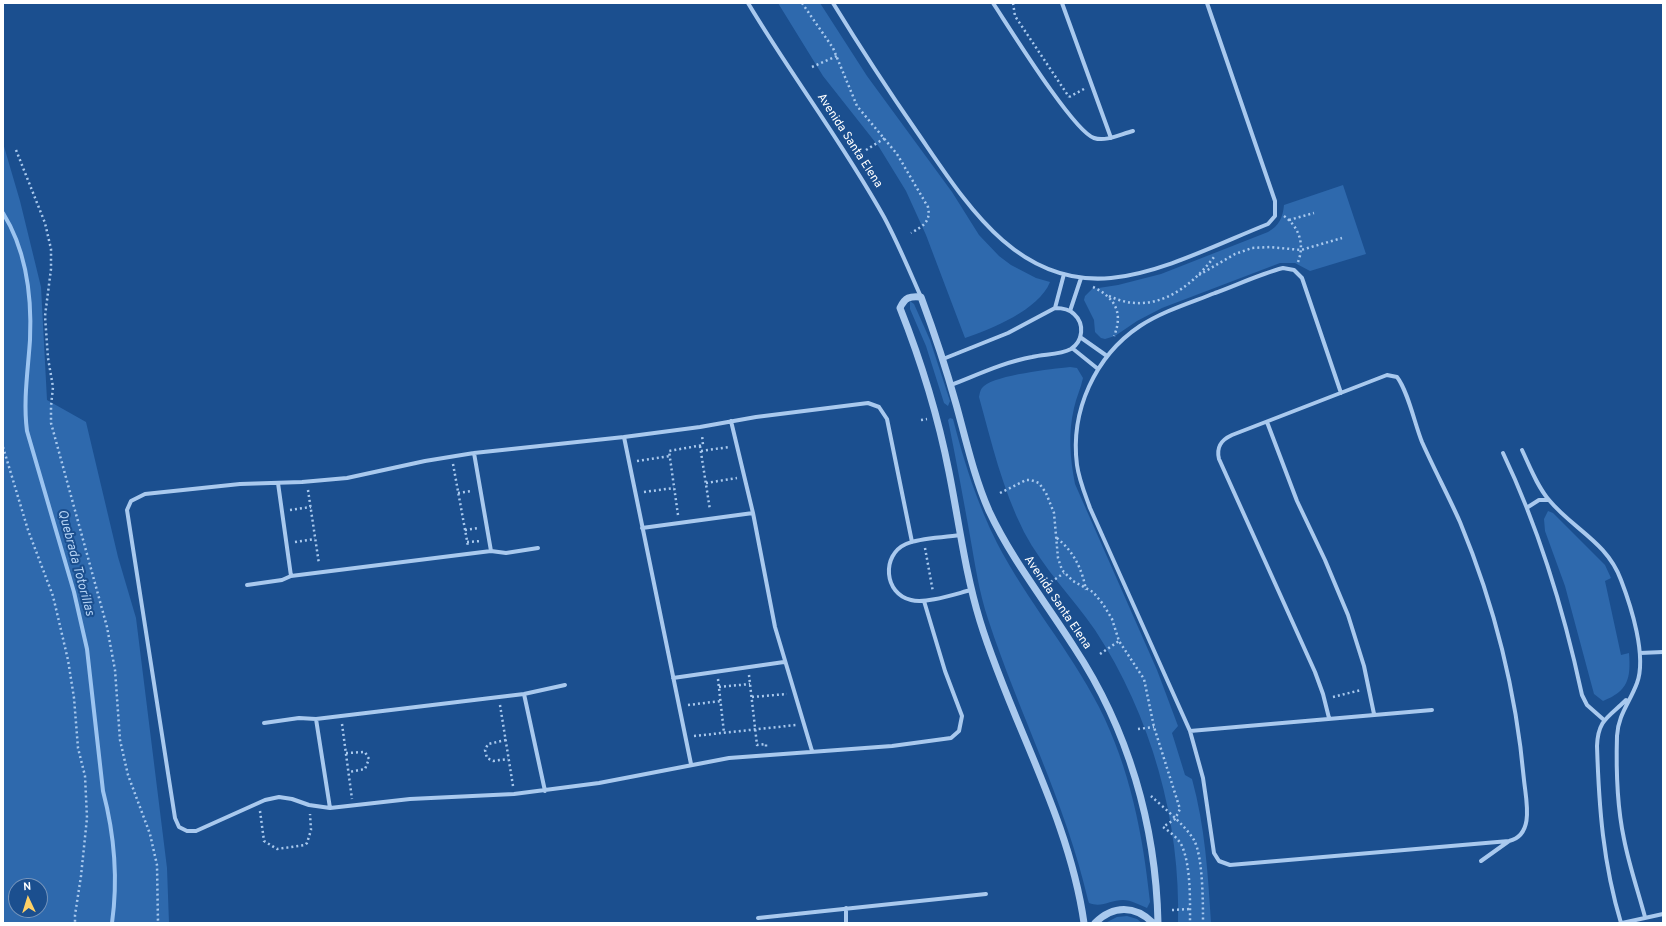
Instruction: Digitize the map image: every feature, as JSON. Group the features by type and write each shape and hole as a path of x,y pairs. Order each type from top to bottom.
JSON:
{"street":[{"name":"Avenida Santa Elena","path":"748,3 773,45 868,190 901,250 921,297 943,359 974,470 990,511 1026,577 1087,668 1119,733 1135,778 1148,826 1157,888 1158,923"},
{"path":"833,3 898,104 952,184 974,213 998,237 1025,258 1041,266 1081,278 1110,278 1143,272 1223,242 1268,224 1274,220 1276,212 1275,202 1207,3"},
{"path":"993,3 1060,102 1090,136 1101,139 1111,138 1133,130"},
{"path":"1062,3 1111,138"},
{"path":"1341,393 1302,278 1294,270 1288,268 1278,270 1160,315 1140,326 1118,344 1107,356 1098,369 1084,401 1077,430 1076,455 1080,477 1098,527 1190,731 1203,778 1209,807 1214,853 1222,863 1230,865 1510,841"},
{"path":"1055,308 1064,274"},
{"path":"1070,311 1081,278"},
{"path":"921,297 906,298 900,308 927,384 949,471 971,590 995,665 1061,832 1077,884 1084,923"},
{"path":"943,359 1008,333 1055,308 1070,311 1079,321 1081,326 1080,337 1072,348 1002,365 951,386"},
{"path":"1080,337 1107,356"},
{"path":"1072,348 1098,369"},
{"path":"1329,718 1320,683 1218,454 1220,443 1227,437 1387,375 1394,376 1399,380 1422,441 1460,522 1491,610 1505,660 1514,705 1522,758 1526,824 1519,837 1510,841 1481,861"},
{"path":"912,542 887,419 879,407 868,403 731,421 624,438 474,452 367,474 307,482 240,484 145,494 132,501 128,510 176,822 182,829 196,831 258,803 280,797 292,798 309,805 330,808 410,798 514,794 599,783 691,764 767,754 892,746 946,740 951,738 959,730 962,716 938,648 924,601"},
{"path":"731,421 753,513 767,592 784,662 812,751"},
{"path":"1267,422 1298,501 1337,586 1357,643 1370,689 1374,714"},
{"path":"624,438 691,764"},
{"path":"1522,450 1538,483 1549,500 1566,517 1596,542 1610,559 1623,588 1640,653 1639,675 1621,716 1617,735 1621,820 1628,855 1645,918"},
{"path":"474,452 491,551"},
{"path":"1503,453 1528,507 1560,602 1582,695 1587,705 1604,720"},
{"path":"278,483 291,576"},
{"path":"1528,507 1539,500 1549,500"},
{"path":"642,528 753,513"},
{"path":"960,534 912,542 901,547 895,552 889,566 888,574 894,589 904,598 916,601 924,601 971,590"},
{"path":"247,585 282,580 291,576 320,572 491,551 506,552 538,548"},
{"path":"1640,653 1663,652"},
{"path":"673,678 784,662"},
{"path":"264,722 306,718 316,719 524,694 565,685"},
{"path":"524,694 545,791"},
{"path":"1629,697 1604,720 1597,736 1600,811 1607,871 1622,923 1663,914"},
{"path":"1190,731 1432,710"},
{"path":"316,719 330,808"},
{"path":"758,918 986,894"},
{"path":"846,908 846,923"},
{"path":"1095,923 1110,912 1126,909 1139,912 1153,923"}],"path":[{"path":"802,3 837,56 857,106 885,138 907,168 928,207 929,216 925,225 911,233"},
{"path":"1013,3 1015,16 1069,97"},
{"path":"812,67 837,56"},
{"path":"1060,102 1091,85"},
{"path":"866,150 885,138"},
{"path":"16,150 49,236 51,259 46,302 45,336 53,387 51,406 52,423 107,627 115,670 120,740 128,775 150,834 157,866 158,923"},
{"path":"1276,212 1289,220 1299,234 1301,250 1294,270"},
{"path":"1289,220 1314,212"},
{"path":"1091,278 1090,285 1109,296 1125,302 1136,304 1156,302 1172,294 1199,275 1235,254 1252,248 1270,247 1301,250 1342,238"},
{"path":"1199,275 1223,242"},
{"path":"1109,296 1116,308 1116,330 1113,337 1118,344"},
{"path":"679,523 669,451 704,445 700,427"},
{"path":"700,446 712,519"},
{"path":"701,451 737,446"},
{"path":"3,447 28,530 53,596 68,660 74,698 78,748 85,776 87,818 75,923"},
{"path":"451,456 469,554"},
{"path":"629,462 670,456"},
{"path":"706,483 745,477"},
{"path":"1000,493 1026,480 1032,480 1039,483 1051,503 1056,524 1058,558 1064,573 1086,590 1092,592 1103,604 1112,620 1119,641 1144,679 1154,727 1179,805 1179,813 1175,820 1163,827 1175,836 1182,846 1185,857 1190,923"},
{"path":"307,482 320,572"},
{"path":"635,493 674,488"},
{"path":"458,493 481,490"},
{"path":"282,511 310,507"},
{"path":"465,530 487,527"},
{"path":"1057,538 1065,545 1076,560 1086,590"},
{"path":"287,544 315,539"},
{"path":"467,542 490,540"},
{"path":"923,540 935,598"},
{"path":"1051,582 1064,573"},
{"path":"1100,654 1119,641"},
{"path":"748,667 757,745 766,744 767,754"},
{"path":"718,672 724,732"},
{"path":"719,688 750,684"},
{"path":"1325,702 1334,696 1370,689"},
{"path":"752,697 794,694"},
{"path":"499,697 514,794"},
{"path":"679,706 721,701"},
{"path":"341,716 353,805"},
{"path":"685,737 803,724"},
{"path":"1138,729 1154,727"},
{"path":"506,740 488,744 485,753 487,758 493,761 508,759"},
{"path":"346,753 365,752 369,759 365,769 349,772"},
{"path":"1149,793 1192,837 1197,849 1203,923"},
{"path":"258,803 264,840 277,849 305,845 307,843 311,830 309,805"},
{"path":"1172,910 1190,909"}],"shaded area":[{"path":"778,3 820,3 867,76 952,192 979,235 999,256 1011,265 1036,278 1050,282 1036,301 1025,310 1000,324 965,338 926,235 906,191 879,147 823,76"},
{"path":"3,143 20,201 41,287 47,400 86,422 118,557 136,618 167,868 169,923 3,923"},
{"path":"1343,185 1366,254 1310,271 1295,263 1280,263 1162,308 1137,321 1115,336 1105,339 1101,338 1095,332 1094,320 1084,300 1085,296 1092,289 1118,285 1161,274 1268,232 1280,221 1284,205"},
{"path":"910,301 914,304 930,340 950,401 948,406 944,403 926,346 910,309"},
{"path":"1070,367 1077,368 1083,378 1072,417 1070,436 1075,484 1157,670 1178,726 1172,733 1185,775 1192,779 1200,814 1207,868 1211,923 1178,923 1178,885 1168,808 1159,770 1147,733 1132,697 1115,663 1095,630 1040,558 1024,532 1010,499 993,449 979,397 984,386 1000,379 1025,373"},
{"path":"950,418 953,419 966,467 977,498 997,543 1022,585 1088,686 1110,730 1134,802 1147,877 1150,902 1147,908 1126,900 1118,900 1098,905 1089,903 1079,864 1055,794 1000,654 982,599 948,420"},
{"path":"1548,511 1553,513 1605,565 1611,578 1605,581 1621,655 1629,653 1629,670 1626,683 1623,688 1618,693 1603,701 1594,694 1565,586 1545,531 1544,519"},
{"path":"1127,916 1137,919 1142,923 1105,923 1117,917"}],"waterway":[{"name":"Quebrada Totorillas","path":"3,213 11,227 22,258 26,274 30,307 30,340 26,397 27,431 74,592 87,649 103,791 110,823 114,857 115,890 112,923"}]}
